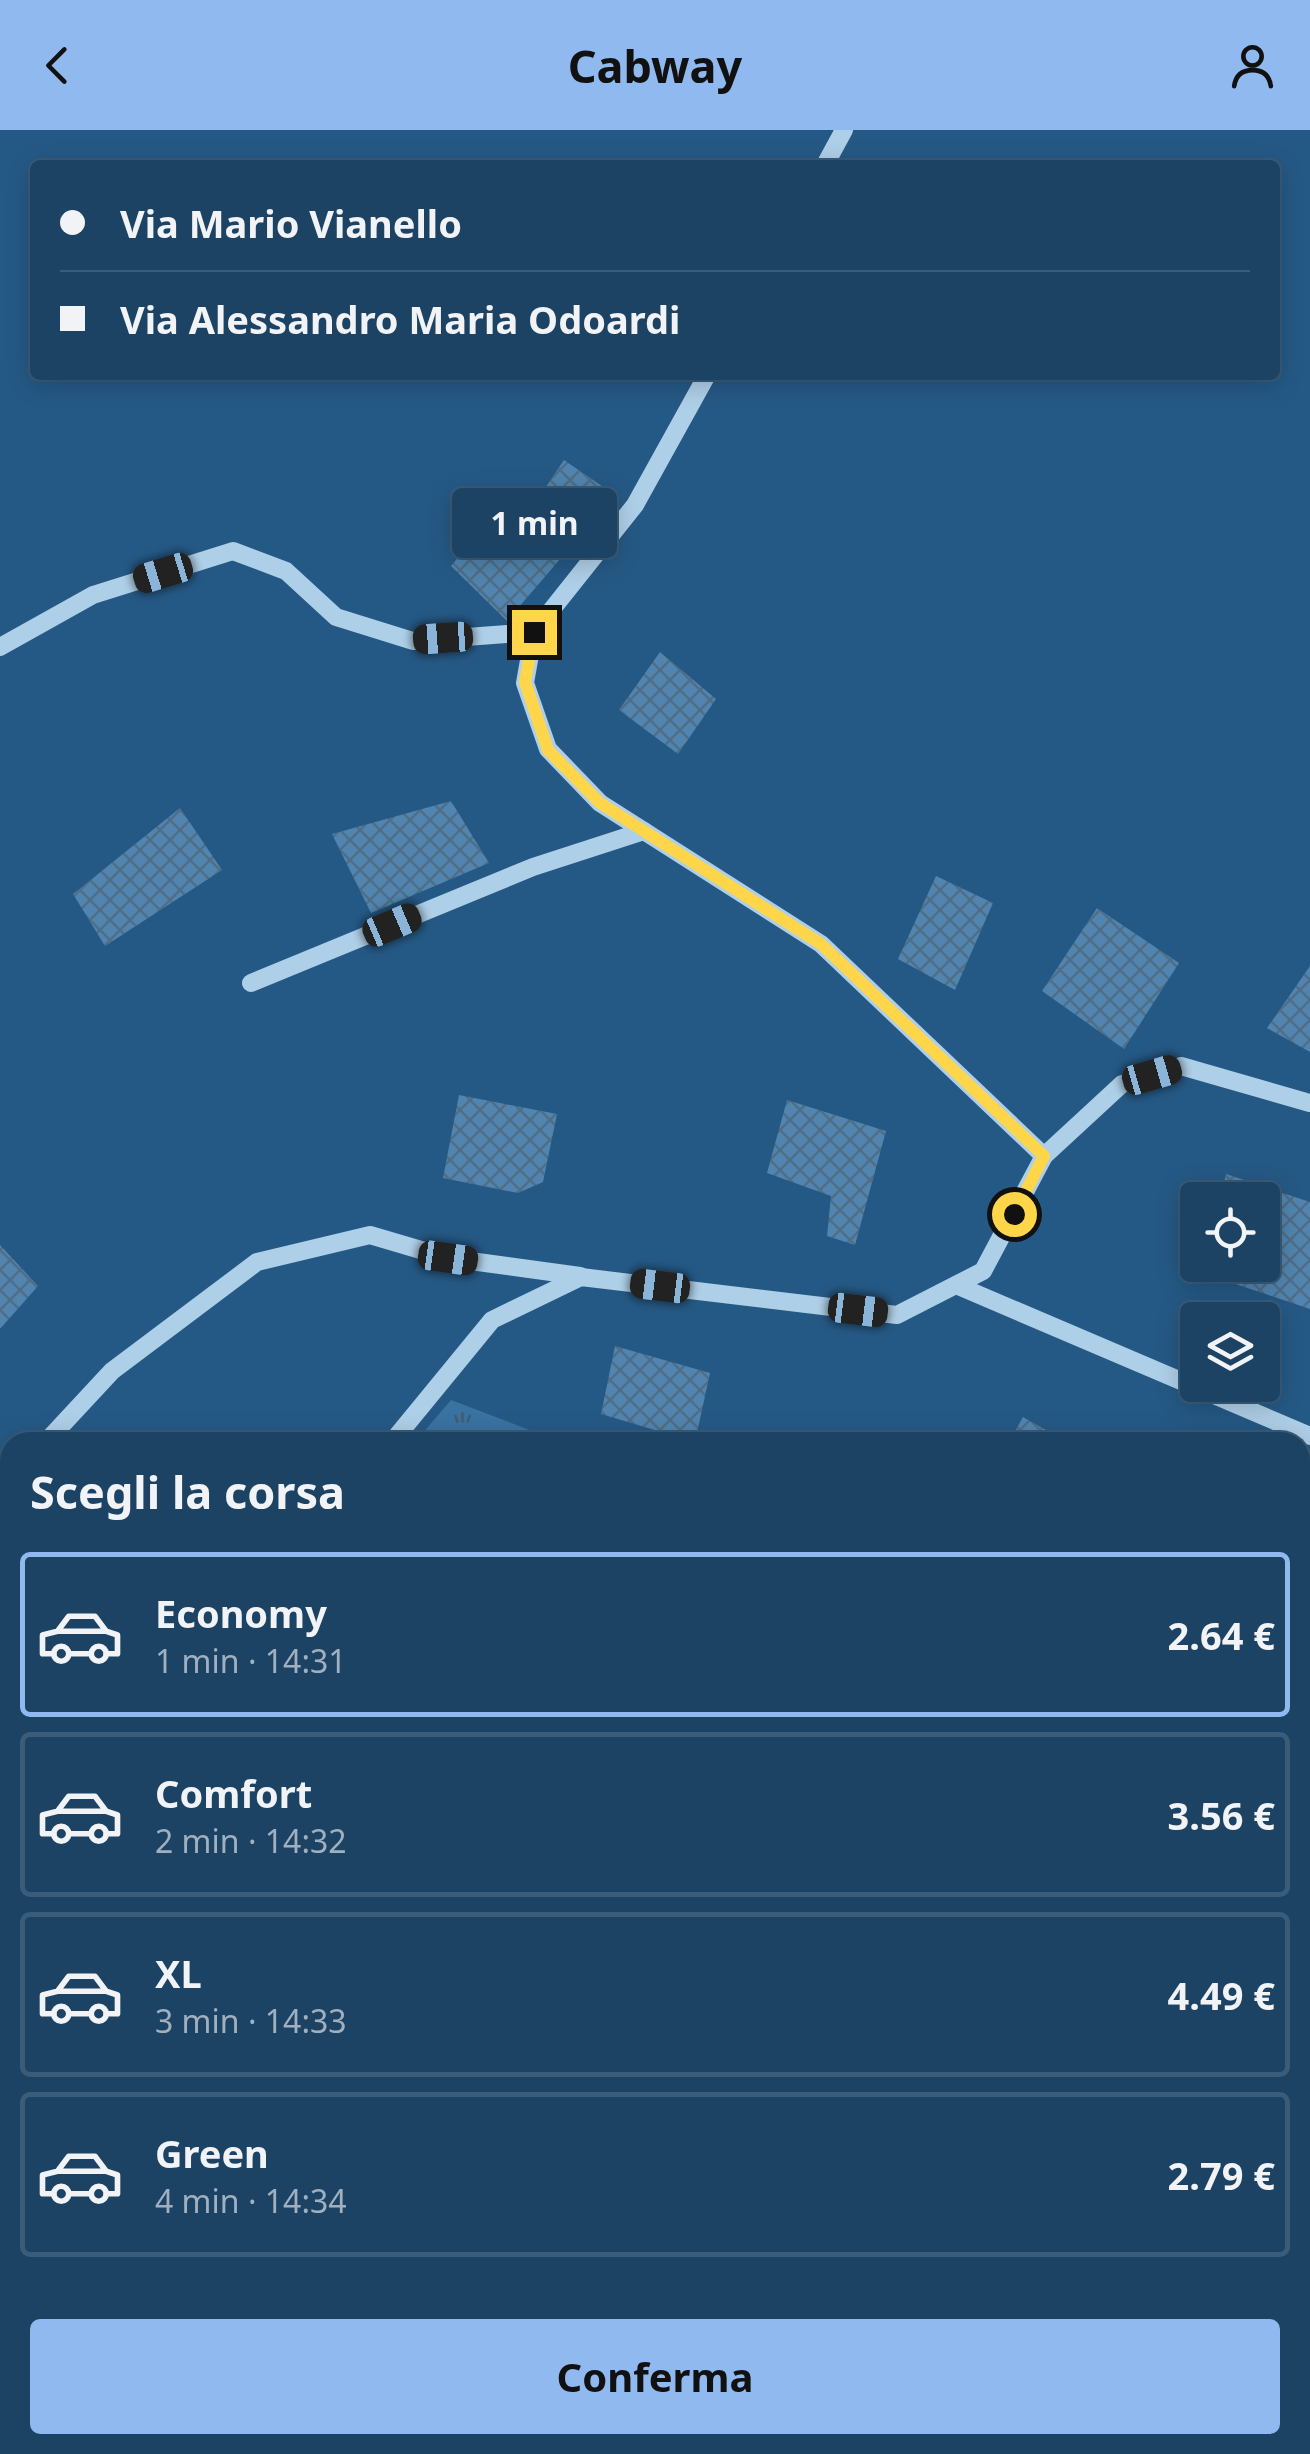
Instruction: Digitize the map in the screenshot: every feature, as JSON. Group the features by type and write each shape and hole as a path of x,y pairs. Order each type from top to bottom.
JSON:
{"street":[{"path":"828,160 844,130"},
{"path":"704,380 635,505 534,632 525,682 548,750 600,803 821,944 1044,1156"},
{"path":"0,647 93,595 233,551 286,571 336,616 412,641 534,632"},
{"path":"252,983 533,867 644,831"},
{"path":"55,1432 112,1371 257,1262 370,1235 448,1258 897,1315 983,1271 1044,1156 1122,1084 1181,1066 1310,1103"},
{"path":"400,1432 492,1320 580,1276"},
{"path":"956,1285 1301,1432"}],"green space":[{"path":"451,1400 535,1432 424,1432"}],"building":[{"path":"564,460 615,495 507,621 451,566 498,509 518,528"},
{"path":"660,652 716,699 678,754 619,710"},
{"path":"451,801 489,863 371,913 332,834"},
{"path":"180,808 222,870 105,946 73,894"},
{"path":"936,876 993,903 955,990 898,959"},
{"path":"1097,908 1179,963 1124,1049 1042,991"},
{"path":"1310,966 1310,1052 1267,1028"},
{"path":"459,1095 557,1114 543,1182 518,1193 443,1178"},
{"path":"787,1100 886,1131 855,1245 827,1236 831,1196 767,1173"},
{"path":"1226,1174 1250,1182 1224,1182"},
{"path":"1280,1192 1310,1202 1310,1309 1230,1282 1280,1282"},
{"path":"0,1245 38,1286 0,1329"},
{"path":"615,1346 710,1373 697,1432 661,1432 601,1414"},
{"path":"1023,1417 1049,1432 1015,1432"}],"route":[{"path":"534,632 525,682 548,750 600,803 821,944 1044,1156 1014,1214"}]}
